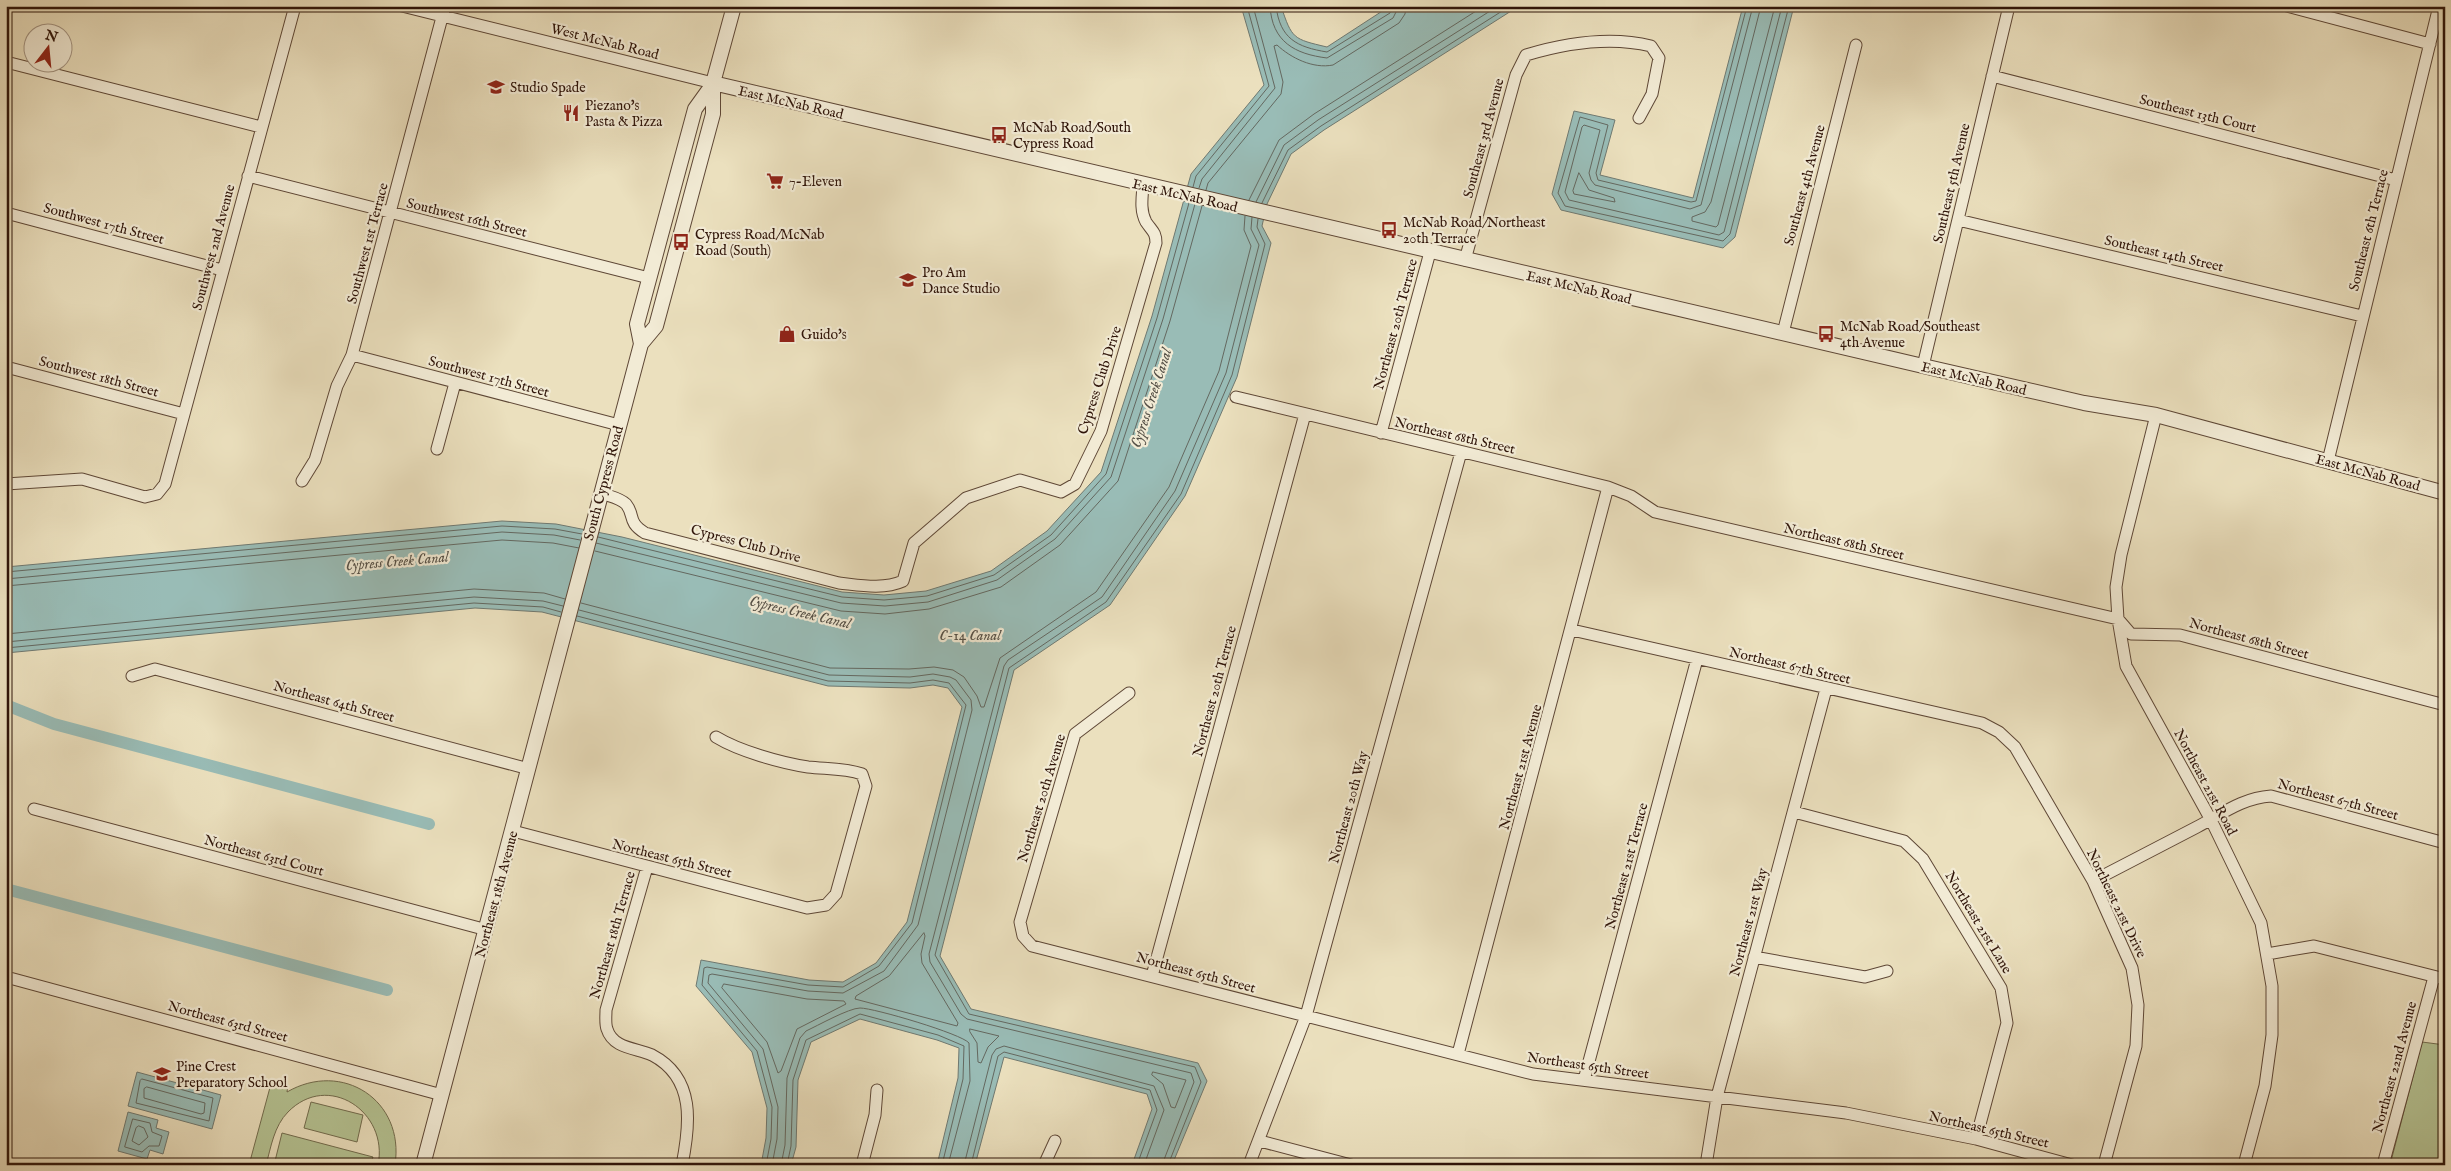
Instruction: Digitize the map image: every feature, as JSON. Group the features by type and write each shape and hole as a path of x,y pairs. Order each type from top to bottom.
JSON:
{"street":[{"name":"Southwest 2nd Avenue","path":"6,484 82,479 145,497 157,494 165,484 295,6"},
{"name":"West McNab Road","path":"402,6 444,11 713,83"},
{"name":"South Cypress Road","path":"566,622 641,344 656,326 713,114 713,83 734,6"},
{"name":"Southeast 5th Avenue","path":"1923,366 2009,6"},
{"path":"2287,6 2430,44"},
{"name":"Southeast 6th Terrace","path":"2328,461 2439,6"},
{"name":"Southwest 1st Terrace","path":"302,481 315,460 337,386 352,355 444,11"},
{"name":"Southeast 3rd Avenue","path":"1465,260 1516,75 1526,55 1561,45 1604,42 1638,43 1651,46 1658,58 1652,94 1639,118"},
{"name":"Southeast 4th Avenue","path":"1782,333 1856,45"},
{"path":"6,62 261,127"},
{"name":"Southeast 13th Court","path":"1992,76 2396,180"},
{"name":"South Cypress Road","path":"641,344 637,324 695,109 713,83"},
{"name":"East McNab Road","path":"713,83 1143,186 1923,366 2084,403 2156,415 2445,493"},
{"name":"Southwest 16th Street","path":"248,176 649,278"},
{"name":"Cypress Club Drive","path":"600,493 622,500 627,505 635,527 645,533 838,583 871,586 894,585 903,581 914,543 966,498 1020,480 1061,492 1075,484 1101,431 1156,243 1156,234 1146,222 1142,208 1143,186"},
{"name":"Southwest 17th Street","path":"6,214 222,270"},
{"name":"Southeast 14th Street","path":"1958,220 2362,316"},
{"name":"Northeast 20th Terrace","path":"1381,433 1430,252"},
{"name":"Southwest 17th Street","path":"352,355 619,425"},
{"name":"Southwest 18th Street","path":"6,367 184,414"},
{"path":"437,449 455,383"},
{"name":"Northeast 68th Street","path":"1236,397 1608,487 1631,496 1655,512 2118,620 2131,634 2180,635 2445,705"},
{"name":"Northeast 20th Terrace","path":"1152,976 1305,414"},
{"name":"Northeast 21st Road","path":"2156,415 2120,555 2116,586 2118,620 2126,666 2211,820 2261,923 2272,986 2272,1035 2265,1086 2244,1165"},
{"name":"Northeast 20th Way","path":"1249,1165 1260,1141 1306,1016 1461,452"},
{"name":"Northeast 21st Avenue","path":"1458,1054 1572,630 1608,487"},
{"name":"Northeast 18th Avenue","path":"423,1165 487,930 566,622"},
{"name":"Northeast 67th Street","path":"1572,630 1982,723 1999,732"},
{"name":"Northeast 21st Terrace","path":"1584,1080 1697,659"},
{"name":"Northeast 64th Street","path":"132,676 156,669 529,769"},
{"name":"Northeast 21st Way","path":"1706,1165 1716,1097 1826,689"},
{"name":"Northeast 20th Avenue","path":"1022,936 1020,922 1074,734 1129,693"},
{"name":"Northeast 21st Drive","path":"1999,732 2015,747 2093,881 2132,968 2138,1005 2136,1046 2104,1165"},
{"name":"Northeast 65th Street","path":"513,831 807,908 826,905 836,894 866,786 862,774 854,771 806,766 732,747 716,737"},
{"name":"Northeast 67th Street","path":"2093,881 2254,797 2271,796 2445,843"},
{"name":"Northeast 63rd Court","path":"34,809 487,930"},
{"name":"Northeast 21st Lane","path":"1794,812 1904,841 1923,859 2001,988 2007,1023 1976,1138"},
{"name":"Northeast 18th Terrace","path":"646,867 606,1010 607,1029 614,1040 626,1048 652,1055 669,1068 685,1094 689,1111 688,1133 682,1165"},
{"name":"Northeast 65th Street","path":"1022,936 1032,946 1533,1074 1846,1113 1976,1138 2072,1165"},
{"path":"2267,954 2314,946 2439,978"},
{"path":"1754,957 1865,976 1887,971"},
{"name":"Northeast 63rd Street","path":"6,977 442,1095"},
{"name":"Northeast 22nd Avenue","path":"2383,1165 2439,978"},
{"path":"862,1165 875,1115 877,1090"},
{"path":"1260,1141 1351,1165"},
{"path":"1044,1165 1055,1142"}],"green space":[{"path":"2422,1042 2445,1045 2445,1165 2390,1165"},
{"path":"272,1080 288,1085 287,1092 308,1083 328,1081 348,1084 365,1092 380,1105 390,1122 395,1142 395,1165 378,1165 379,1146 374,1129 365,1114 352,1103 337,1097 320,1096 304,1100 283,1118 274,1137 266,1165 249,1165"},
{"path":"311,1102 363,1115 357,1142 304,1128"},
{"path":"282,1133 373,1157 370,1165 274,1165"}],"water":[{"name":"C-14 Canal","path":"1241,6 1281,6 1288,25 1295,36 1307,42 1327,47 1390,6 1519,6 1324,130 1291,154 1267,204 1262,226 1271,243 1237,377 1185,496 1110,605 1014,670 940,956 971,1009 1198,1063 1207,1081 1172,1165 1132,1165 1152,1109 1147,1094 1004,1057 975,1165 937,1165 958,1078 959,1048 860,1019 811,1042 798,1080 796,1147 791,1165 761,1165 766,1138 767,1108 752,1052 696,986 701,960 809,980 843,982 876,963 907,922 962,707 948,688 933,685 910,688 828,686 542,612 475,608 6,653 6,567 502,521 556,524 622,537 842,592 884,595 926,591 991,571 1047,531 1101,472 1152,316 1191,174 1264,85"},
{"path":"1743,6 1794,6 1735,237 1723,248 1561,210 1552,194 1574,111 1615,120 1600,175 1693,198"},
{"path":"137,1072 221,1095 212,1129 128,1106"},
{"path":"128,1112 158,1120 156,1128 169,1132 163,1154 150,1150 147,1159 118,1151"}],"waterway":[{"path":"6,705 54,724 429,824"},
{"path":"6,889 387,990"}],"place":[{"name":"Studio Spade","path":"496,87"},
{"name":"Piezano's Pasta & Pizza","path":"571,113"},
{"name":"McNab Road/South Cypress Road","path":"999,135"},
{"name":"7-Eleven","path":"775,181"},
{"name":"McNab Road/Northeast 20th Terrace","path":"1389,230"},
{"name":"Cypress Road/McNab Road (South)","path":"681,242"},
{"name":"Pro Am Dance Studio","path":"908,280"},
{"name":"Guido's","path":"787,334"},
{"name":"McNab Road/Southeast 4th Avenue","path":"1826,334"},
{"name":"Pine Crest Preparatory School","path":"162,1074"}],"water label":[{"name":"Cypress Creek Canal","path":"1151,398"},
{"name":"Cypress Creek Canal","path":"397,561"},
{"name":"Cypress Creek Canal","path":"800,612"}]}
